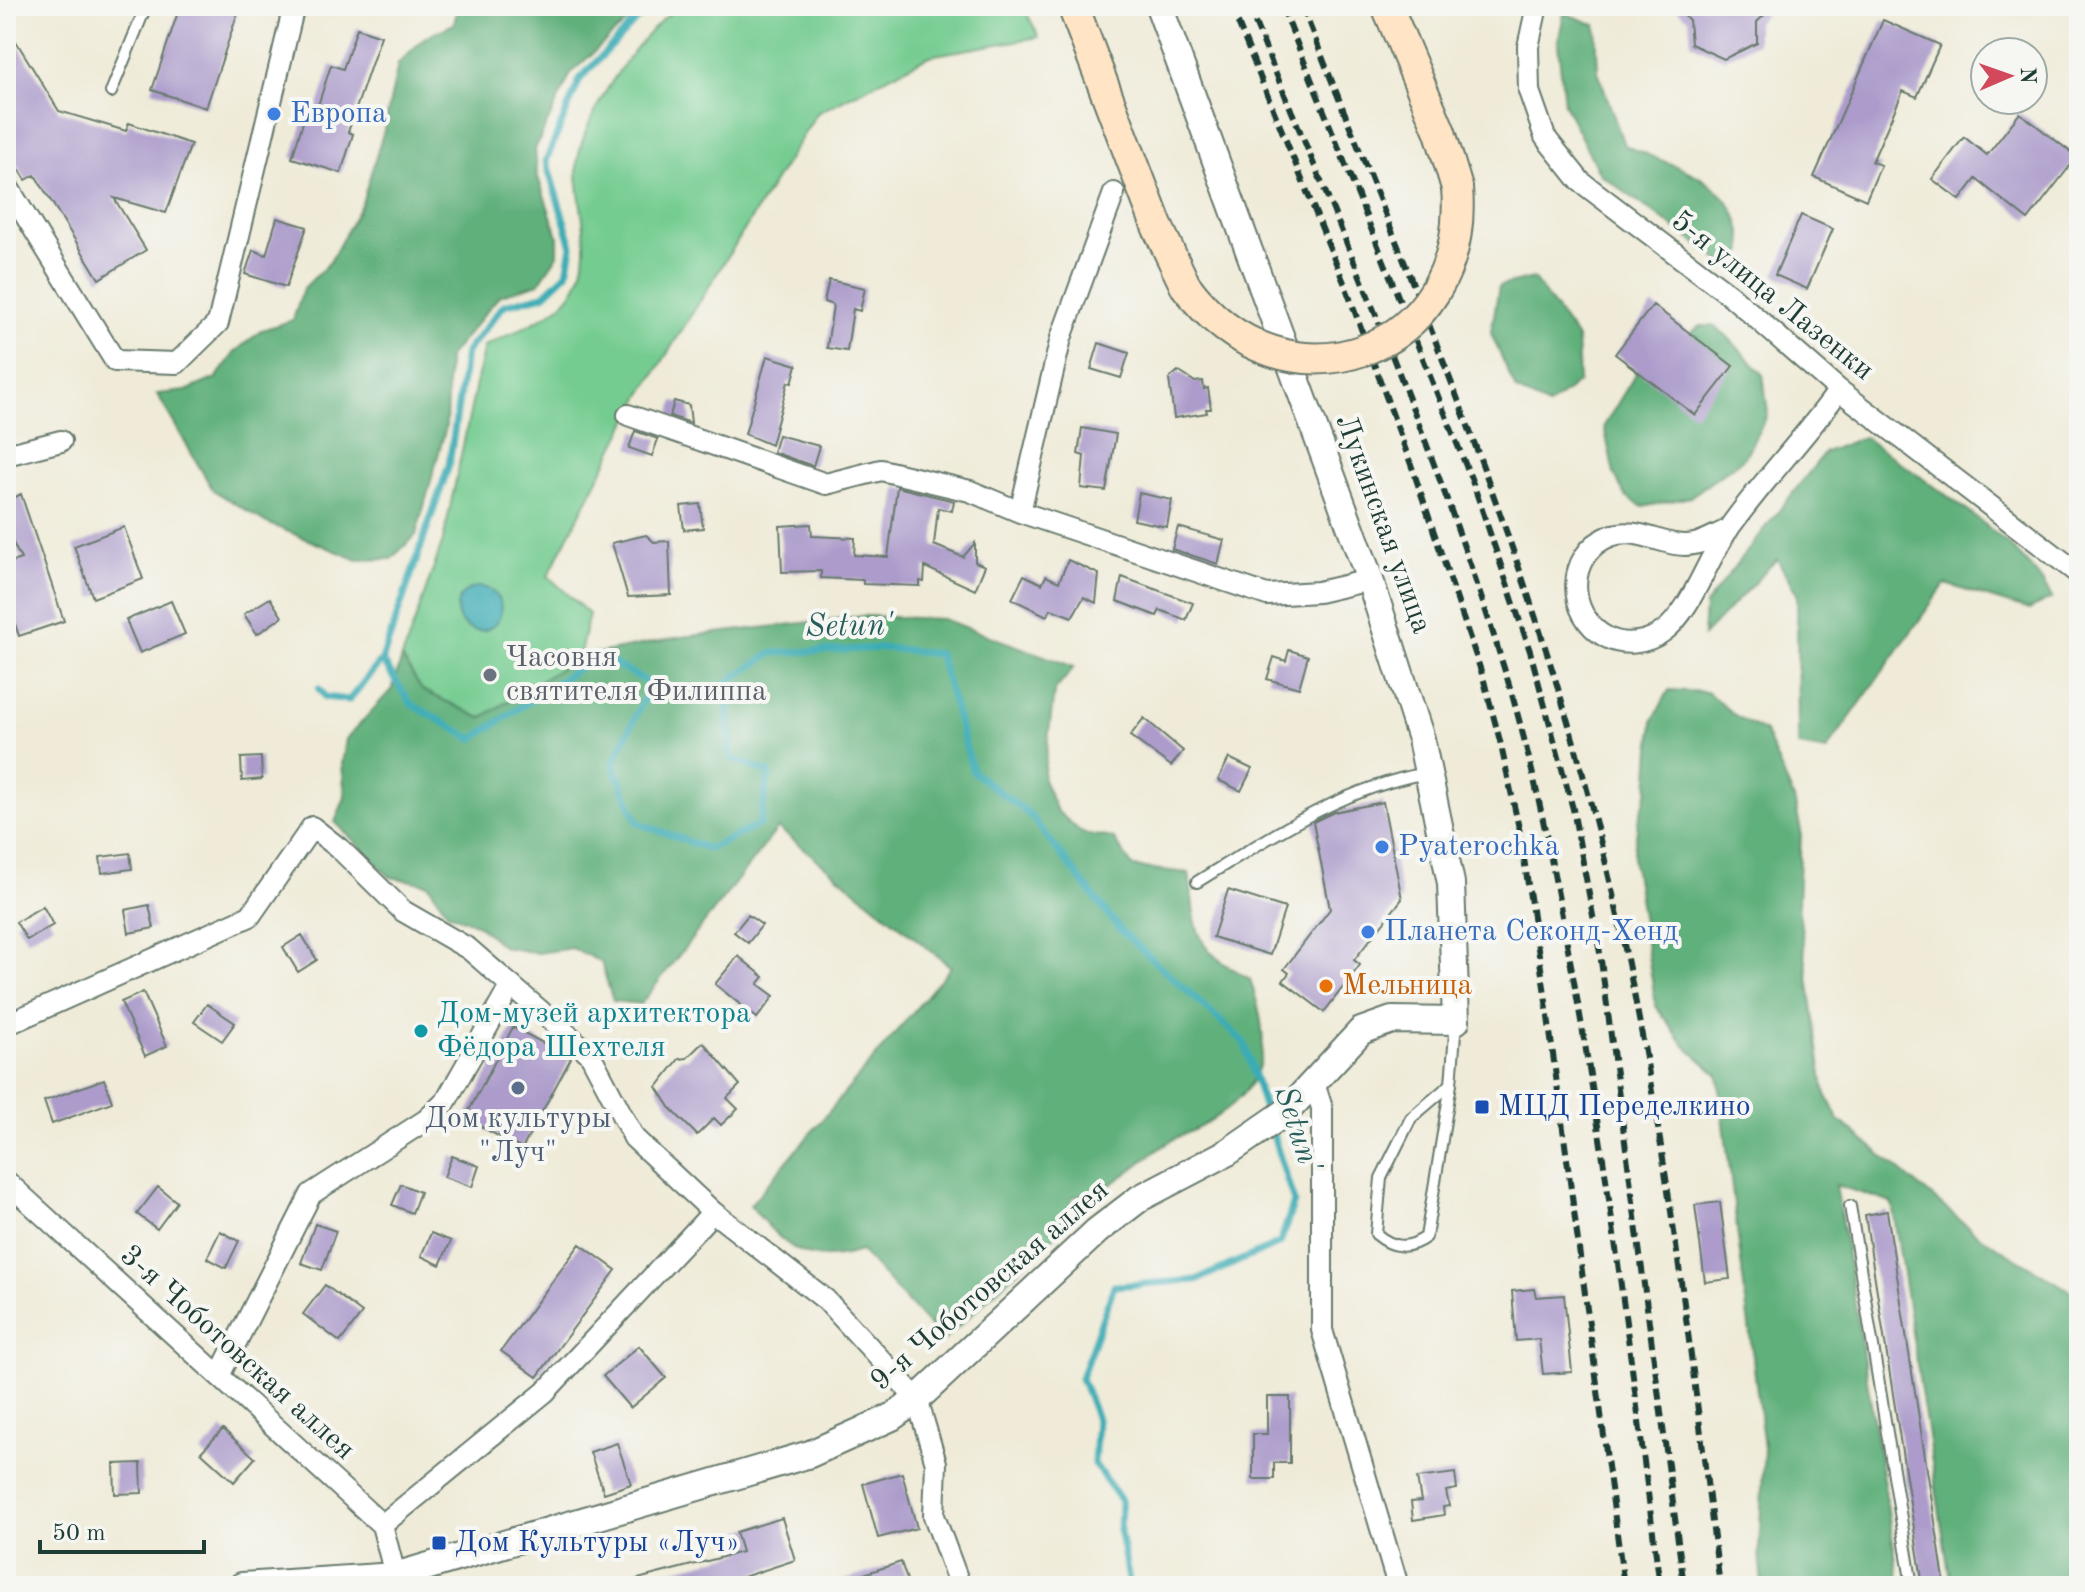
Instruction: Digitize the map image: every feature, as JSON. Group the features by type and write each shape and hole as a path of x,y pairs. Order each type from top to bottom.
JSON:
{"main road":[{"path":"1073,6 1157,226 1185,285 1218,324 1263,350 1324,358 1364,350 1407,323 1439,283 1456,235 1457,188 1440,132 1387,6"}],"street":[{"path":"6,184 115,361 177,363 218,323 294,6"},
{"name":"Лукинская улица","path":"1159,6 1370,580 1429,773 1451,883 1456,1021"},
{"name":"5-я улица Лазенки","path":"1537,6 1528,47 1529,91 1545,137 1555,154 1580,181 1730,295 1839,390 2079,574"},
{"path":"1020,512 1061,338 1114,193"},
{"path":"1728,530 1693,545 1630,532 1611,536 1595,545 1582,560 1576,578 1575,597 1582,615 1594,630 1611,640 1639,642 1665,630 1678,616 1728,530 1839,390"},
{"path":"628,415 826,484 881,470 970,491 1020,512 1267,595 1318,592 1370,580"},
{"path":"6,455 61,441"},
{"path":"6,1025 250,916 312,827 340,849 403,911 469,949 590,1054 634,1138 713,1212 826,1300 917,1399 936,1463 934,1516 960,1586"},
{"path":"220,1374 311,1194 426,1120 446,1101 511,985"},
{"name":"9-я Чоботовская аллея","path":"242,1586 397,1581 810,1454 892,1417 917,1399 1097,1231 1140,1198 1228,1152 1286,1112 1343,1047 1377,1024 1407,1018 1456,1021"},
{"path":"1313,1080 1322,1108 1322,1330 1398,1586"},
{"name":"3-я Чоботовская аллея","path":"6,1181 82,1255 220,1374 382,1525"},
{"path":"397,1581 382,1525 545,1392 713,1212"}],"lane":[{"path":"111,92 146,6"},
{"path":"1197,882 1317,808 1404,777 1429,773"},
{"name":"Лукинская улица","path":"1451,1084 1411,1118 1381,1178 1376,1234 1387,1243 1404,1247 1426,1237 1451,1084 1456,1021"},
{"path":"1850,1206 1912,1586"}],"green space":[{"path":"458,6 644,6 571,73 535,149 537,174 558,237 558,255 539,283 499,296 448,358 446,427 416,535 391,559 358,560 267,523 213,490 157,394 186,391 216,378 236,351 262,330 293,320 303,289 330,262 362,203 384,130 398,64 424,38 454,24"},
{"path":"680,6 1023,6 1039,37 929,56 817,113 639,399 548,576 589,614 579,657 481,718 422,690 402,658 443,541 484,346 544,317 572,293 584,264 585,234 577,173 586,130 612,81 629,57 646,36"},
{"path":"1564,13 1596,25 1598,71 1624,145 1704,180 1732,207 1740,227 1743,251 1729,267 1600,174 1564,104 1558,43"},
{"path":"1533,278 1577,338 1579,382 1548,406 1516,390 1491,333 1499,286"},
{"path":"1700,326 1713,326 1725,334 1763,374 1768,414 1744,458 1690,497 1643,507 1626,497 1614,474 1604,426 1638,370"},
{"path":"1864,437 1994,532 2038,576 2052,598 2029,610 1945,584 1826,751 1798,746 1797,594 1777,559 1703,636 1705,605 1825,452"},
{"path":"864,616 943,619 1074,667 1054,692 1043,780 1057,811 1082,833 1113,838 1133,867 1189,873 1201,937 1217,958 1250,979 1261,1024 1263,1044 1260,1062 1254,1079 1243,1095 1226,1110 1172,1140 1108,1186 1073,1197 1061,1230 943,1341 861,1251 842,1256 810,1255 774,1232 750,1205 951,967 778,828 641,1004 613,1001 601,962 572,948 538,953 503,947 478,925 448,913 428,884 390,877 335,822 345,797 342,764 346,739 392,689 402,658 422,690 481,718 579,657 681,637"},
{"path":"1669,690 1707,692 1733,714 1765,732 1794,799 1801,831 1798,905 1824,1090 1838,1119 1978,1235 2079,1296 2079,1586 1951,1586 1892,1203 1836,1185 1900,1586 1762,1586 1759,1550 1764,1448 1718,1075 1685,1046 1656,1006 1633,858 1638,821 1648,790 1653,720"}],"water":[{"path":"479,587 494,594 501,609 494,624 479,631 464,624 457,609 464,594"}],"building":[{"path":"180,6 240,6 206,108 152,90"},
{"path":"1673,6 1774,6 1757,22 1757,43 1724,59 1691,44 1689,20"},
{"path":"1883,20 1940,45 1917,97 1903,91 1872,162 1881,165 1866,200 1814,177"},
{"path":"6,25 59,111 126,131 129,123 191,144 166,213 114,198 146,250 99,279 35,175 26,180 6,148"},
{"path":"357,28 381,36 348,132 353,134 341,173 292,158 304,119 313,121 331,65 343,69"},
{"path":"2018,116 2024,116 2077,157 2028,220 1976,179 1960,200 1932,179 1964,137 1987,155"},
{"path":"1801,215 1833,229 1807,289 1775,275"},
{"path":"277,218 307,227 286,287 245,274 253,250 266,255"},
{"path":"829,280 865,288 860,311 853,309 847,351 827,348 833,305 824,302"},
{"path":"1653,305 1733,366 1695,415 1615,354"},
{"path":"1099,343 1129,353 1121,378 1091,369"},
{"path":"767,356 797,365 792,383 788,382 771,445 745,434"},
{"path":"1178,371 1195,382 1203,381 1204,389 1208,388 1211,409 1206,409 1207,413 1174,418 1169,379"},
{"path":"674,401 689,405 691,423 670,416"},
{"path":"1082,428 1116,434 1106,491 1081,488 1084,456 1078,454"},
{"path":"635,431 658,439 652,456 629,448"},
{"path":"778,435 819,446 813,466 773,452"},
{"path":"897,487 954,501 952,511 938,508 934,545 963,557 975,543 975,562 985,566 975,590 925,567 924,582 920,581 920,586 863,584 863,580 821,578 821,571 782,572 780,526 811,524 812,536 855,538 854,555 888,557"},
{"path":"1139,493 1172,500 1167,527 1134,520"},
{"path":"21,494 64,621 19,636 6,597 6,564 21,559 6,529 6,502"},
{"path":"700,504 703,528 684,530 681,506"},
{"path":"124,527 143,579 93,598 74,546"},
{"path":"1178,527 1224,540 1218,564 1172,549"},
{"path":"646,535 654,542 669,541 671,595 628,597 612,543"},
{"path":"1068,560 1099,574 1096,603 1084,597 1072,617 1051,609 1047,616 1012,599 1024,575 1042,584 1046,576 1059,582"},
{"path":"1122,577 1193,603 1186,620 1160,610 1157,616 1117,601"},
{"path":"270,598 282,617 257,634 244,614"},
{"path":"171,601 185,634 140,653 126,620"},
{"path":"1289,650 1308,656 1299,688 1267,679 1274,657 1286,661"},
{"path":"1144,718 1183,751 1171,766 1130,736"},
{"path":"261,757 262,779 242,781 241,758"},
{"path":"1229,758 1252,769 1241,791 1218,780"},
{"path":"1383,802 1402,899 1354,960 1360,965 1324,1012 1283,981 1289,973 1284,969 1330,909 1313,822 1334,812"},
{"path":"130,853 132,869 102,873 100,857"},
{"path":"1228,890 1285,908 1270,955 1213,937"},
{"path":"149,905 154,928 129,933 125,910"},
{"path":"43,906 53,925 27,940 16,922"},
{"path":"748,915 762,925 748,943 734,932"},
{"path":"302,935 317,960 298,972 283,947"},
{"path":"738,956 764,977 758,984 774,996 757,1018 715,984"},
{"path":"143,992 167,1046 145,1056 121,1002"},
{"path":"207,1004 235,1023 222,1041 194,1022"},
{"name":"Дом культуры \"Луч\"","path":"513,1027 571,1058 522,1149 465,1118"},
{"path":"703,1042 740,1085 727,1098 738,1109 721,1125 714,1118 697,1135 672,1110 657,1087 679,1059 687,1058"},
{"path":"104,1079 112,1102 52,1124 44,1101"},
{"path":"452,1156 479,1166 472,1187 444,1177"},
{"path":"401,1184 420,1192 412,1213 392,1205"},
{"path":"158,1187 177,1202 157,1229 137,1214"},
{"path":"1720,1202 1730,1279 1705,1282 1695,1205"},
{"path":"1887,1211 1945,1586 1923,1586 1865,1215"},
{"path":"315,1224 336,1231 322,1270 301,1263"},
{"path":"220,1231 239,1241 226,1268 207,1258"},
{"path":"431,1233 451,1241 440,1265 421,1256"},
{"path":"580,1244 616,1270 537,1377 501,1351"},
{"path":"325,1285 362,1313 340,1342 303,1314"},
{"path":"1534,1289 1536,1297 1564,1295 1572,1372 1543,1374 1539,1339 1516,1341 1512,1291"},
{"path":"639,1346 666,1378 630,1408 603,1376"},
{"path":"1267,1397 1290,1397 1290,1463 1274,1463 1274,1479 1253,1479 1253,1434 1267,1434"},
{"path":"223,1429 255,1458 234,1482 201,1452"},
{"path":"617,1443 631,1484 604,1493 590,1452"},
{"path":"141,1463 142,1493 115,1494 114,1464"},
{"path":"902,1473 917,1528 878,1538 863,1484"},
{"path":"1455,1473 1457,1489 1446,1491 1449,1506 1443,1507 1444,1515 1413,1520 1411,1502 1421,1501 1417,1478"},
{"path":"782,1518 795,1560 725,1583 726,1586 635,1586 634,1580 742,1552 736,1532"},
{"path":"901,1562 909,1586 839,1586 839,1582"}],"waterway":[{"name":"Setun'","path":"657,6 637,19 580,79 546,161 572,246 567,273 544,295 504,305 466,352 449,465 382,660 411,704 473,739 598,655 651,684 613,764 638,823 709,849 760,824 769,773 731,758 726,683 772,653 887,648 939,654 973,772 1029,814 1121,931 1244,1042 1294,1202 1280,1243 1196,1280 1114,1286 1081,1378 1097,1419 1094,1464 1121,1500 1120,1533 1130,1586"},
{"path":"319,689 325,697 349,700 382,660"}],"railway":[{"path":"1231,6 1345,285 1413,470 1483,677 1500,741 1520,833 1544,987 1624,1586"},
{"path":"1248,6 1416,417 1477,584 1525,741 1585,1042 1620,1275 1660,1586"},
{"path":"1282,6 1474,486 1530,651 1573,809 1600,953 1684,1586"},
{"path":"1302,6 1494,496 1560,696 1589,797 1613,893 1652,1090 1682,1288 1720,1586"}],"place":[{"name":"Европа","path":"274,114"},
{"name":"Часовня святителя Филиппа","path":"490,675"},
{"name":"Pyaterochka","path":"1382,847"},
{"name":"Планета Секонд-Хенд","path":"1368,932"},
{"name":"Мельница","path":"1326,986"},
{"name":"Дом-музей архитектора Фёдора Шехтеля","path":"421,1031"},
{"name":"Дом культуры \"Луч\"","path":"518,1088"},
{"name":"МЦД Переделкино","path":"1482,1107"},
{"name":"Дом Культуры «Луч»","path":"439,1543"}]}
